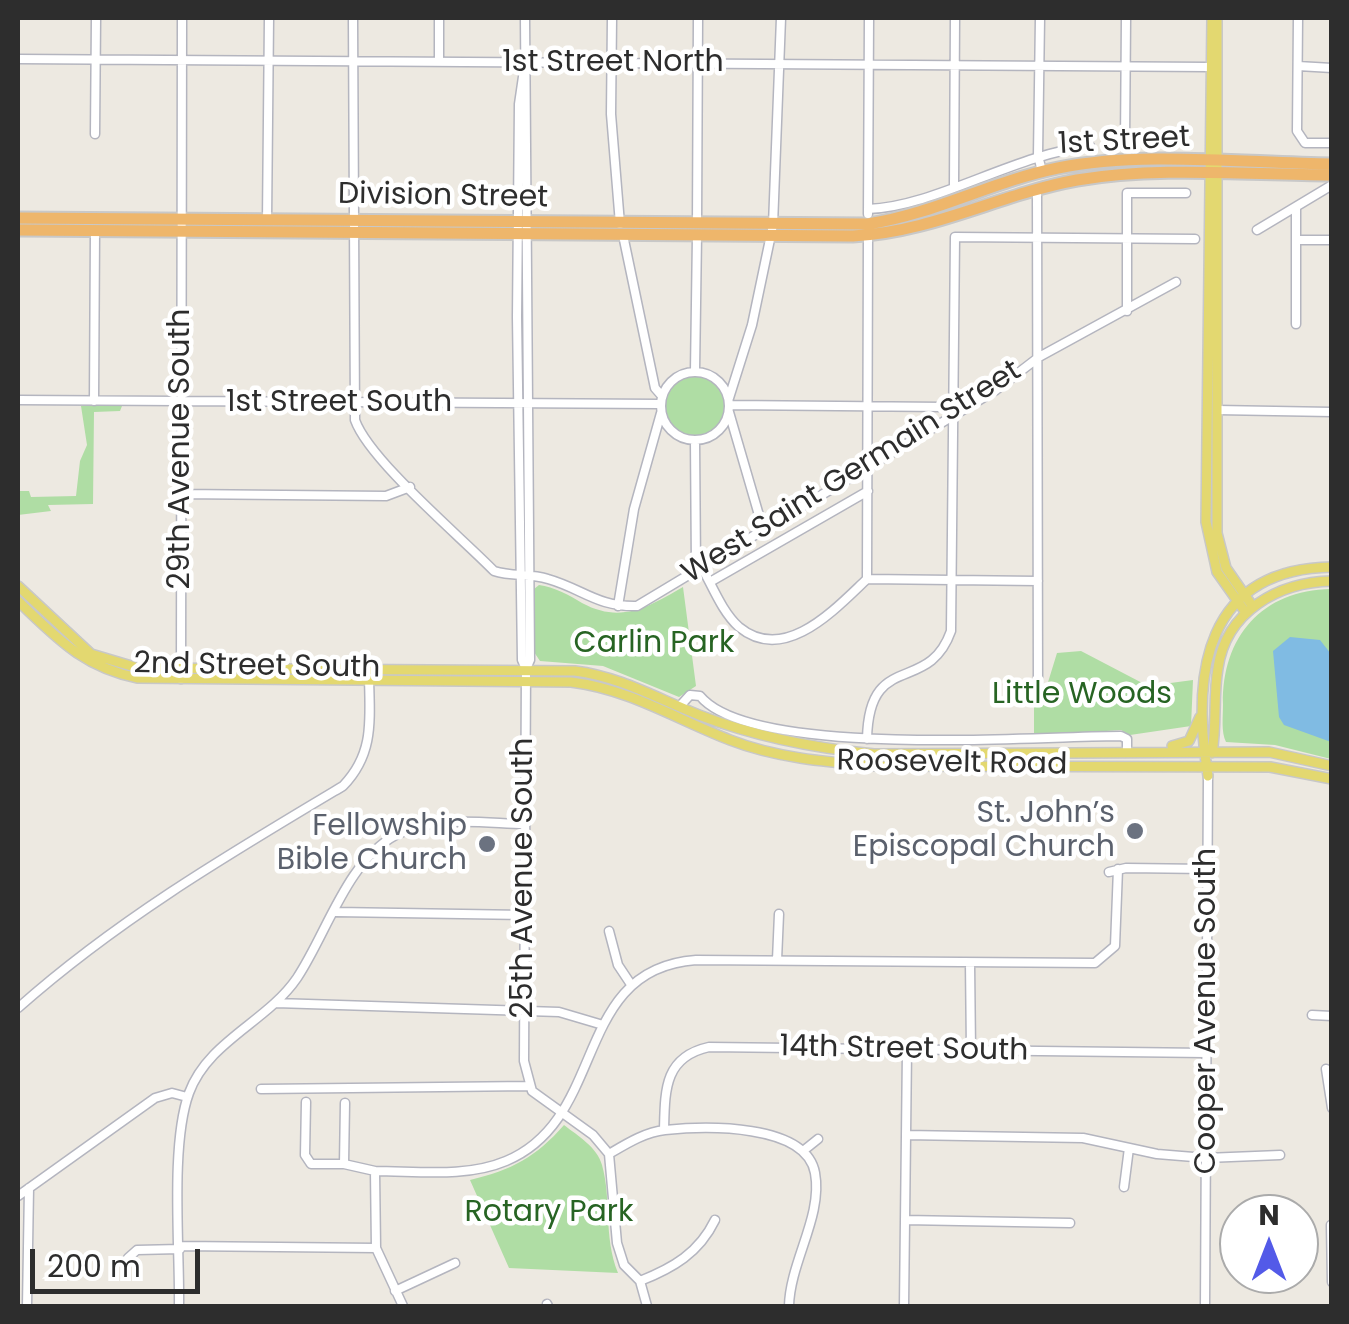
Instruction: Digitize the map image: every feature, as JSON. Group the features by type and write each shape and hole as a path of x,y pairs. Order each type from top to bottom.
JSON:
{"highway":[{"name":"1st Street","path":"868,230 1042,172 1104,162 1213,168 1331,182"},
{"name":"1st Street","path":"868,230 936,224 1037,190 1114,176 1332,164"},
{"name":"Division Street","path":"18,218 180,226 868,230"},
{"name":"Division Street","path":"18,230 95,232 267,221 353,227"}],"main road":[{"path":"1214,18 1209,67 1218,533 1240,600"},
{"path":"1214,18 1206,522 1213,562 1249,610 1284,588 1332,581"},
{"path":"1230,578 1242,584 1290,571 1332,566"},
{"path":"1240,600 1267,580"},
{"name":"2nd Street South","path":"18,586 92,654 138,668 181,673 369,674 526,669"},
{"name":"Cooper Avenue South","path":"1209,751 1203,696 1206,652 1219,624 1240,600"},
{"name":"2nd Street South","path":"18,601 64,647 88,664 138,678 181,673"},
{"name":"Cooper Avenue South","path":"1208,770 1219,659 1249,610"},
{"name":"Roosevelt Road","path":"526,669 603,674 769,738 830,750 874,754 1270,752 1332,766"},
{"name":"2nd Street South","path":"369,674 526,681"},
{"name":"Roosevelt Road","path":"526,681 598,685 630,694 733,741 826,762 1208,770 1270,767 1332,779"},
{"path":"1140,751 1188,741 1199,722 1203,696"}],"street":[{"path":"95,134 96,18"},
{"name":"29th Avenue South","path":"181,673 182,18"},
{"path":"267,221 269,18"},
{"path":"353,18 352,403 359,431 494,571 550,579 597,602 618,606 634,510 661,404 674,378 695,371 717,379 729,405 763,530"},
{"path":"439,18 439,62"},
{"name":"25th Avenue South","path":"525,18 520,96 524,576 530,660 526,669 524,1061 530,1086"},
{"path":"612,18 611,63 622,230 638,322 655,388 673,433 695,440 717,432 729,405 743,362 772,231 782,18"},
{"path":"695,371 698,18"},
{"path":"868,579 869,18"},
{"path":"954,186 955,18"},
{"path":"1040,18 1038,155 1042,172"},
{"path":"1125,143 1126,18"},
{"path":"1298,18 1298,131 1305,143 1332,143"},
{"name":"1st Street North","path":"18,59 1209,67"},
{"path":"1298,66 1332,68"},
{"path":"868,209 954,186 1038,155 1090,146"},
{"path":"1257,230 1331,182"},
{"path":"1037,190 1038,689"},
{"path":"1127,311 1127,193 1186,193"},
{"path":"1296,207 1296,324"},
{"path":"94,400 95,232"},
{"path":"867,739 868,709 879,687 925,667 943,653 951,630 955,237 1195,239"},
{"path":"1297,240 1332,240"},
{"name":"West Saint Germain Street","path":"618,606 637,606 953,412 996,390 1039,357 1176,282"},
{"name":"1st Street South","path":"18,400 661,404"},
{"path":"729,405 945,407 953,412"},
{"path":"1217,410 1332,412"},
{"path":"695,440 699,567 740,628 770,639 814,630 868,579 1038,580"},
{"path":"180,494 388,496 410,487"},
{"name":"West Saint Germain Street","path":"710,582 868,491"},
{"path":"18,1008 67,964 164,894 343,786 362,766 370,736 369,674"},
{"path":"680,706 690,695 700,696 708,706 763,725 816,736 1036,740 1121,736 1127,739 1127,751"},
{"name":"Cooper Avenue South","path":"1204,1306 1208,770"},
{"path":"179,1306 181,1141 188,1097 199,1071 276,1003 296,979 364,862 394,836 438,822 524,824"},
{"path":"306,1102 308,1161 375,1171 474,1170 503,1163 534,1145 562,1115 603,1025 630,984 657,966 676,961 1103,960 1115,946 1118,934 1114,871 1208,869"},
{"path":"336,912 525,915"},
{"path":"778,960 779,914"},
{"path":"609,931 618,965 630,984"},
{"path":"970,963 971,1052"},
{"path":"276,1003 559,1012 603,1025"},
{"path":"1312,1016 1332,1016"},
{"name":"14th Street South","path":"664,1130 666,1082 676,1062 691,1051 709,1047 1206,1052"},
{"path":"904,1306 907,1050"},
{"path":"1326,1069 1332,1108"},
{"path":"261,1089 530,1086 593,1136 609,1154 617,1243 624,1266 640,1281 646,1306"},
{"path":"18,1196 154,1098 172,1093 188,1097"},
{"path":"344,1164 345,1103"},
{"path":"609,1154 664,1130 768,1133 792,1140 815,1169 816,1196 792,1266 789,1306"},
{"path":"906,1136 1082,1138 1206,1158 1280,1155"},
{"path":"804,1151 818,1139"},
{"path":"1124,1186 1123,1168 1129,1148"},
{"path":"375,1171 376,1248 403,1306"},
{"path":"26,1306 29,1188"},
{"path":"640,1281 687,1257 705,1240 716,1220"},
{"path":"905,1220 1070,1223"},
{"path":"1331,1225 1332,1282"},
{"path":"128,1258 137,1250 180,1248 376,1248"},
{"path":"395,1291 455,1262"}],"green space":[{"path":"695,374 717,383 726,405 717,427 695,436 673,427 664,405 673,383"},
{"path":"81,406 122,406 120,411 94,412 93,504 48,505 51,511 18,515 18,491 29,491 31,497 76,496 80,461 87,445"},
{"name":"Carlin Park","path":"539,585 609,612 646,606 683,587 696,686 679,697 603,666 540,661 534,652 534,589"},
{"path":"1331,589 1331,759 1275,745 1226,742 1225,680 1239,638 1266,608 1307,591"},
{"name":"Little Woods","path":"1081,651 1148,686 1193,680 1191,726 1130,735 1121,730 1034,736 1034,698 1045,692 1057,653"},
{"name":"Rotary Park","path":"564,1125 600,1159 618,1273 509,1268 470,1180 522,1161"}],"water":[{"path":"1290,637 1320,640 1331,654 1331,742 1284,725 1279,717 1273,651"}],"place":[{"name":"St. John’s Episcopal Church","path":"1135,831"},
{"name":"Fellowship Bible Church","path":"487,844"}]}
